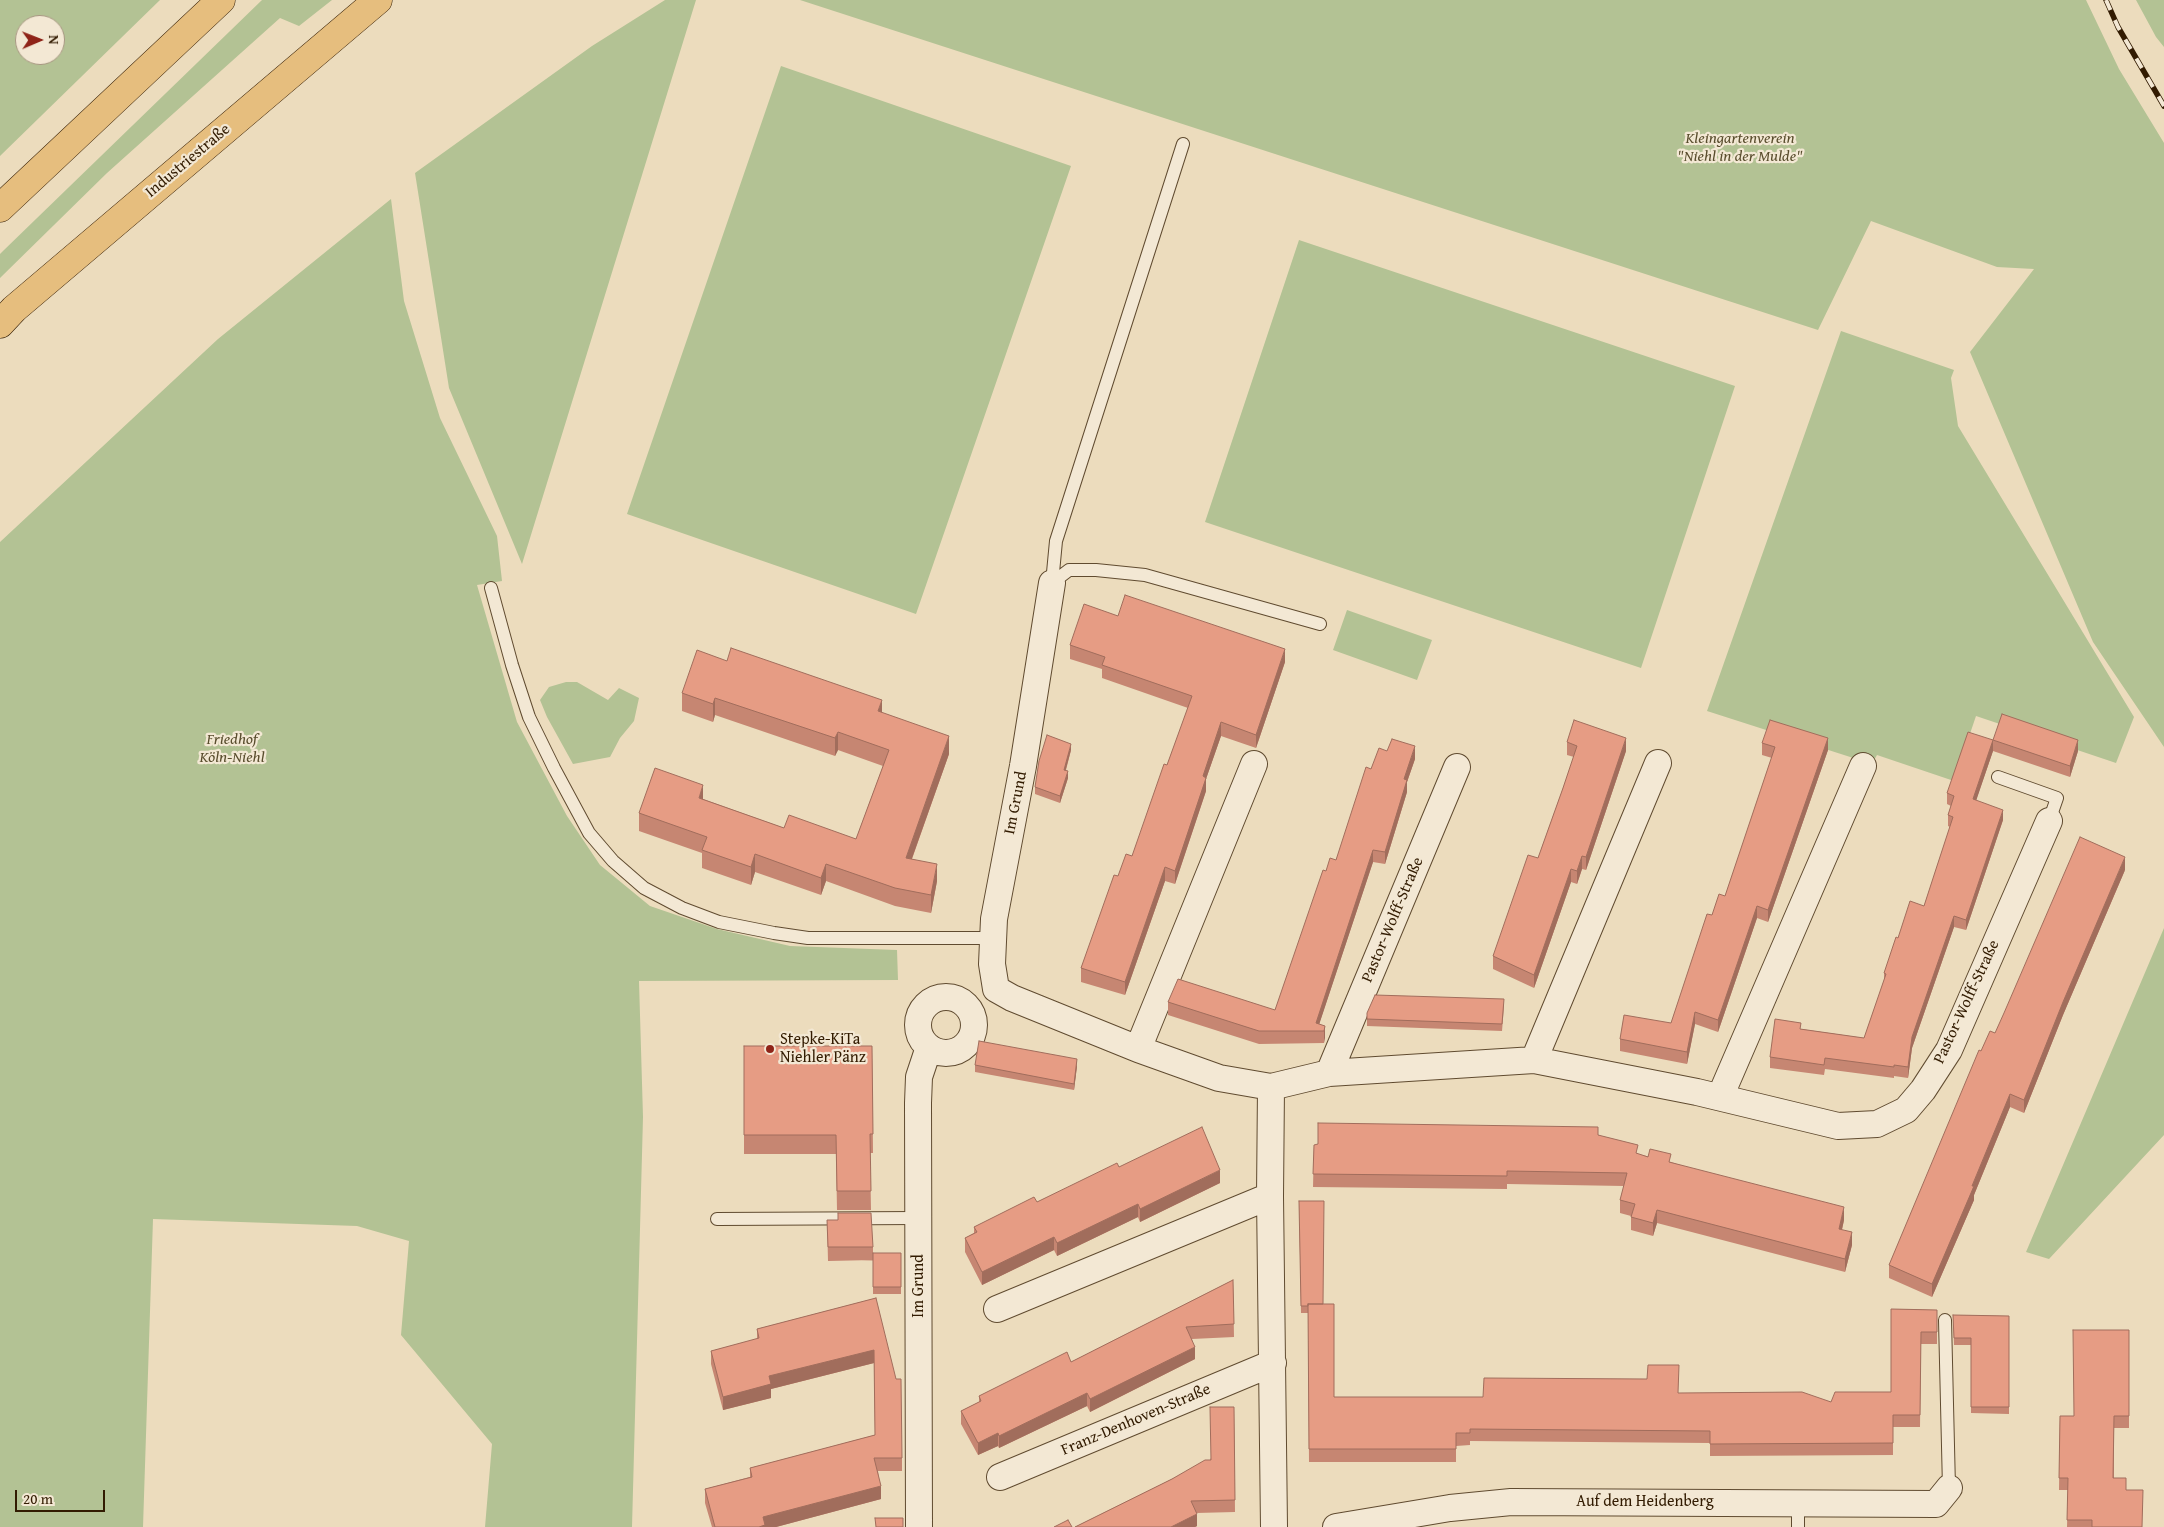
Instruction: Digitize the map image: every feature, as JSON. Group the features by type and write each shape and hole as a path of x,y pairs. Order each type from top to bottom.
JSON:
{"highway":[{"path":"0,208 220,0"},
{"name":"Industriestraße","path":"0,324 14,309 378,0"}],"street":[{"name":"Im Grund","path":"996,989 992,964 994,919 1024,766 1052,583"},
{"path":"1534,1060 1658,763"},
{"path":"1138,1049 1254,764"},
{"path":"1720,1097 1863,766"},
{"name":"Pastor-Wolff-Straße","path":"1329,1074 1457,767"},
{"name":"Pastor-Wolff-Straße","path":"996,989 1012,998 1138,1049 1219,1078 1271,1086 1329,1074 1534,1060 1720,1097 1838,1126 1878,1124 1906,1110 1923,1090 1948,1050 2049,822"},
{"path":"972,1013 996,989"},
{"path":"951,997 967,1005 972,1013 974,1032 964,1047 946,1053 937,1052 929,1047 919,1032 920,1013 932,1000 951,997"},
{"name":"Im Grund","path":"920,1527 919,1077 929,1047"},
{"path":"1271,1086 1270,1196 1274,1527"},
{"path":"997,1309 1270,1196"},
{"name":"Franz-Denhoven-Straße","path":"1000,1477 1273,1363"},
{"name":"Auf dem Heidenberg","path":"1336,1527 1450,1508 1511,1502 1798,1515 1936,1504 1949,1488"}],"lane":[{"path":"1052,583 1056,541 1183,144"},
{"path":"1052,583 1069,570 1096,570 1145,575 1320,624"},
{"path":"491,588 512,665 529,717 554,768 589,833 612,862 644,888 682,908 719,922 774,934 808,938 992,938"},
{"path":"1998,777 2057,798 2049,822"},
{"path":"717,1219 918,1218"},
{"path":"1945,1320 1949,1488"}],"green space":[{"path":"0,0 160,0 0,156"},
{"path":"262,0 332,0 299,26 280,18 107,173 0,278 0,254"},
{"path":"665,0 696,0 522,564 449,388 415,173 592,46"},
{"name":"Kleingartenverein \"Niehl in der Mulde\"","path":"800,0 2086,0 2119,69 2164,143 2164,747 2093,642 1970,352 2034,269 1997,267 1871,221 1818,330"},
{"path":"2136,0 2164,0 2164,47 2156,37"},
{"path":"781,66 1071,166 916,614 627,514"},
{"name":"Friedhof Köln-Niehl","path":"391,199 404,301 440,418 497,536 502,581 477,585 517,722 567,816 600,865 650,906 717,929 790,946 897,950 898,980 639,981 643,1117 632,1527 485,1527 492,1444 401,1335 409,1241 357,1226 153,1219 143,1527 0,1527 0,542 218,339"},
{"path":"1299,240 1735,386 1641,668 1205,522"},
{"path":"1841,331 1954,370 1951,378 1958,426 2134,717 2116,763 1976,716 1954,781 1877,755 1872,764 1707,711"},
{"path":"1347,610 1432,640 1417,680 1333,650"},
{"path":"566,682 577,682 608,700 619,688 639,698 634,721 620,738 610,757 573,764 547,717 540,700 549,687"},
{"path":"2164,928 2164,1135 2049,1259 2026,1252"}],"building":[{"path":"1125,595 1285,649 1256,735 1221,722 1203,776 1206,778 1175,871 1165,867 1125,982 1081,968 1114,875 1118,876 1126,854 1132,856 1164,764 1167,765 1192,696 1102,665 1105,657 1070,645 1084,604 1118,616"},
{"path":"731,648 882,700 878,711 949,736 906,858 937,864 931,895 895,888 826,864 821,878 755,854 751,867 702,850 707,837 639,813 655,768 703,785 699,798 784,828 789,815 856,839 889,750 838,732 835,738 715,698 713,704 682,693 697,650 727,661"},
{"path":"2002,714 2078,740 2070,766 1993,740"},
{"path":"1574,720 1626,738 1586,857 1582,856 1577,871 1571,869 1534,975 1493,956 1528,855 1538,858 1563,788 1577,746 1567,742"},
{"path":"1770,720 1828,738 1768,910 1757,906 1718,1020 1695,1012 1687,1052 1620,1039 1624,1015 1671,1023 1707,914 1712,915 1719,894 1725,896 1775,747 1762,743"},
{"path":"1968,732 1993,740 1973,799 2003,810 1966,920 1954,916 1912,1037 1908,1067 1894,1065 1894,1067 1825,1058 1824,1065 1770,1057 1775,1019 1801,1023 1800,1029 1864,1038 1886,974 1884,973 1896,937 1898,938 1910,901 1924,906 1953,817 1948,815 1954,796 1947,793"},
{"path":"1047,735 1071,744 1064,770 1068,771 1060,796 1035,787 1039,761"},
{"path":"1392,739 1415,746 1404,779 1407,780 1385,852 1373,850 1316,1023 1325,1026 1324,1031 1259,1031 1168,1002 1178,979 1275,1010 1323,870 1326,871 1330,858 1336,860 1366,767 1371,769 1379,748 1387,751"},
{"path":"2080,837 2125,857 2063,1002 2024,1100 2010,1094 1972,1186 1974,1186 1932,1284 1889,1265 1979,1050 1981,1051 1990,1031 1995,1033"},
{"path":"1375,995 1504,999 1502,1024 1367,1019 1367,1013"},
{"path":"979,1041 1077,1059 1074,1084 975,1065"},
{"path":"744,1046 872,1046 873,1134 870,1134 871,1191 837,1191 836,1135 744,1135"},
{"path":"1318,1123 1598,1127 1598,1135 1638,1145 1636,1153 1648,1157 1650,1149 1671,1154 1669,1162 1844,1207 1839,1229 1852,1232 1845,1259 1657,1210 1653,1223 1631,1217 1635,1204 1620,1200 1627,1173 1507,1171 1507,1176 1313,1174 1314,1145 1318,1144"},
{"path":"1202,1127 1220,1170 1140,1209 1138,1204 1057,1243 1054,1237 982,1272 965,1238 977,1232 974,1227 1034,1197 1037,1202 1117,1163 1119,1167"},
{"path":"1299,1201 1324,1201 1323,1304 1301,1306"},
{"path":"838,1213 871,1213 873,1247 828,1247 827,1220 838,1220"},
{"path":"873,1253 901,1253 901,1287 873,1287"},
{"path":"1233,1280 1234,1324 1186,1327 1195,1347 1090,1399 1087,1393 999,1436 998,1433 978,1443 961,1411 981,1401 979,1396 1067,1352 1071,1362"},
{"path":"876,1298 896,1379 901,1379 902,1458 874,1458 881,1486 763,1517 765,1525 759,1527 715,1527 705,1489 752,1477 750,1468 875,1435 874,1350 769,1376 771,1384 723,1397 711,1351 759,1338 757,1329"},
{"path":"1308,1304 1334,1304 1334,1397 1483,1397 1484,1378 1647,1379 1648,1365 1679,1365 1678,1393 1802,1392 1831,1402 1835,1392 1891,1392 1891,1309 1937,1310 1937,1332 1921,1332 1920,1415 1893,1415 1893,1443 1710,1444 1710,1431 1470,1429 1470,1433 1456,1433 1456,1449 1309,1449"},
{"path":"1953,1315 2009,1316 2009,1407 1971,1407 1971,1338 1954,1338"},
{"path":"2073,1330 2129,1330 2129,1416 2114,1416 2113,1478 2126,1478 2126,1490 2143,1490 2142,1527 2092,1527 2092,1520 2067,1520 2068,1478 2059,1478 2060,1416 2074,1416"},
{"path":"1210,1407 1234,1407 1235,1500 1191,1501 1197,1514 1171,1527 1075,1527 1172,1479 1205,1460 1211,1460"},
{"path":"875,1518 903,1518 903,1527 876,1527"},
{"path":"1068,1520 1072,1527 1054,1527"}],"railway":[{"path":"2106,0 2118,27 2164,106"}],"place":[{"name":"Stepke-KiTa Niehler Pänz","path":"770,1049"}]}
